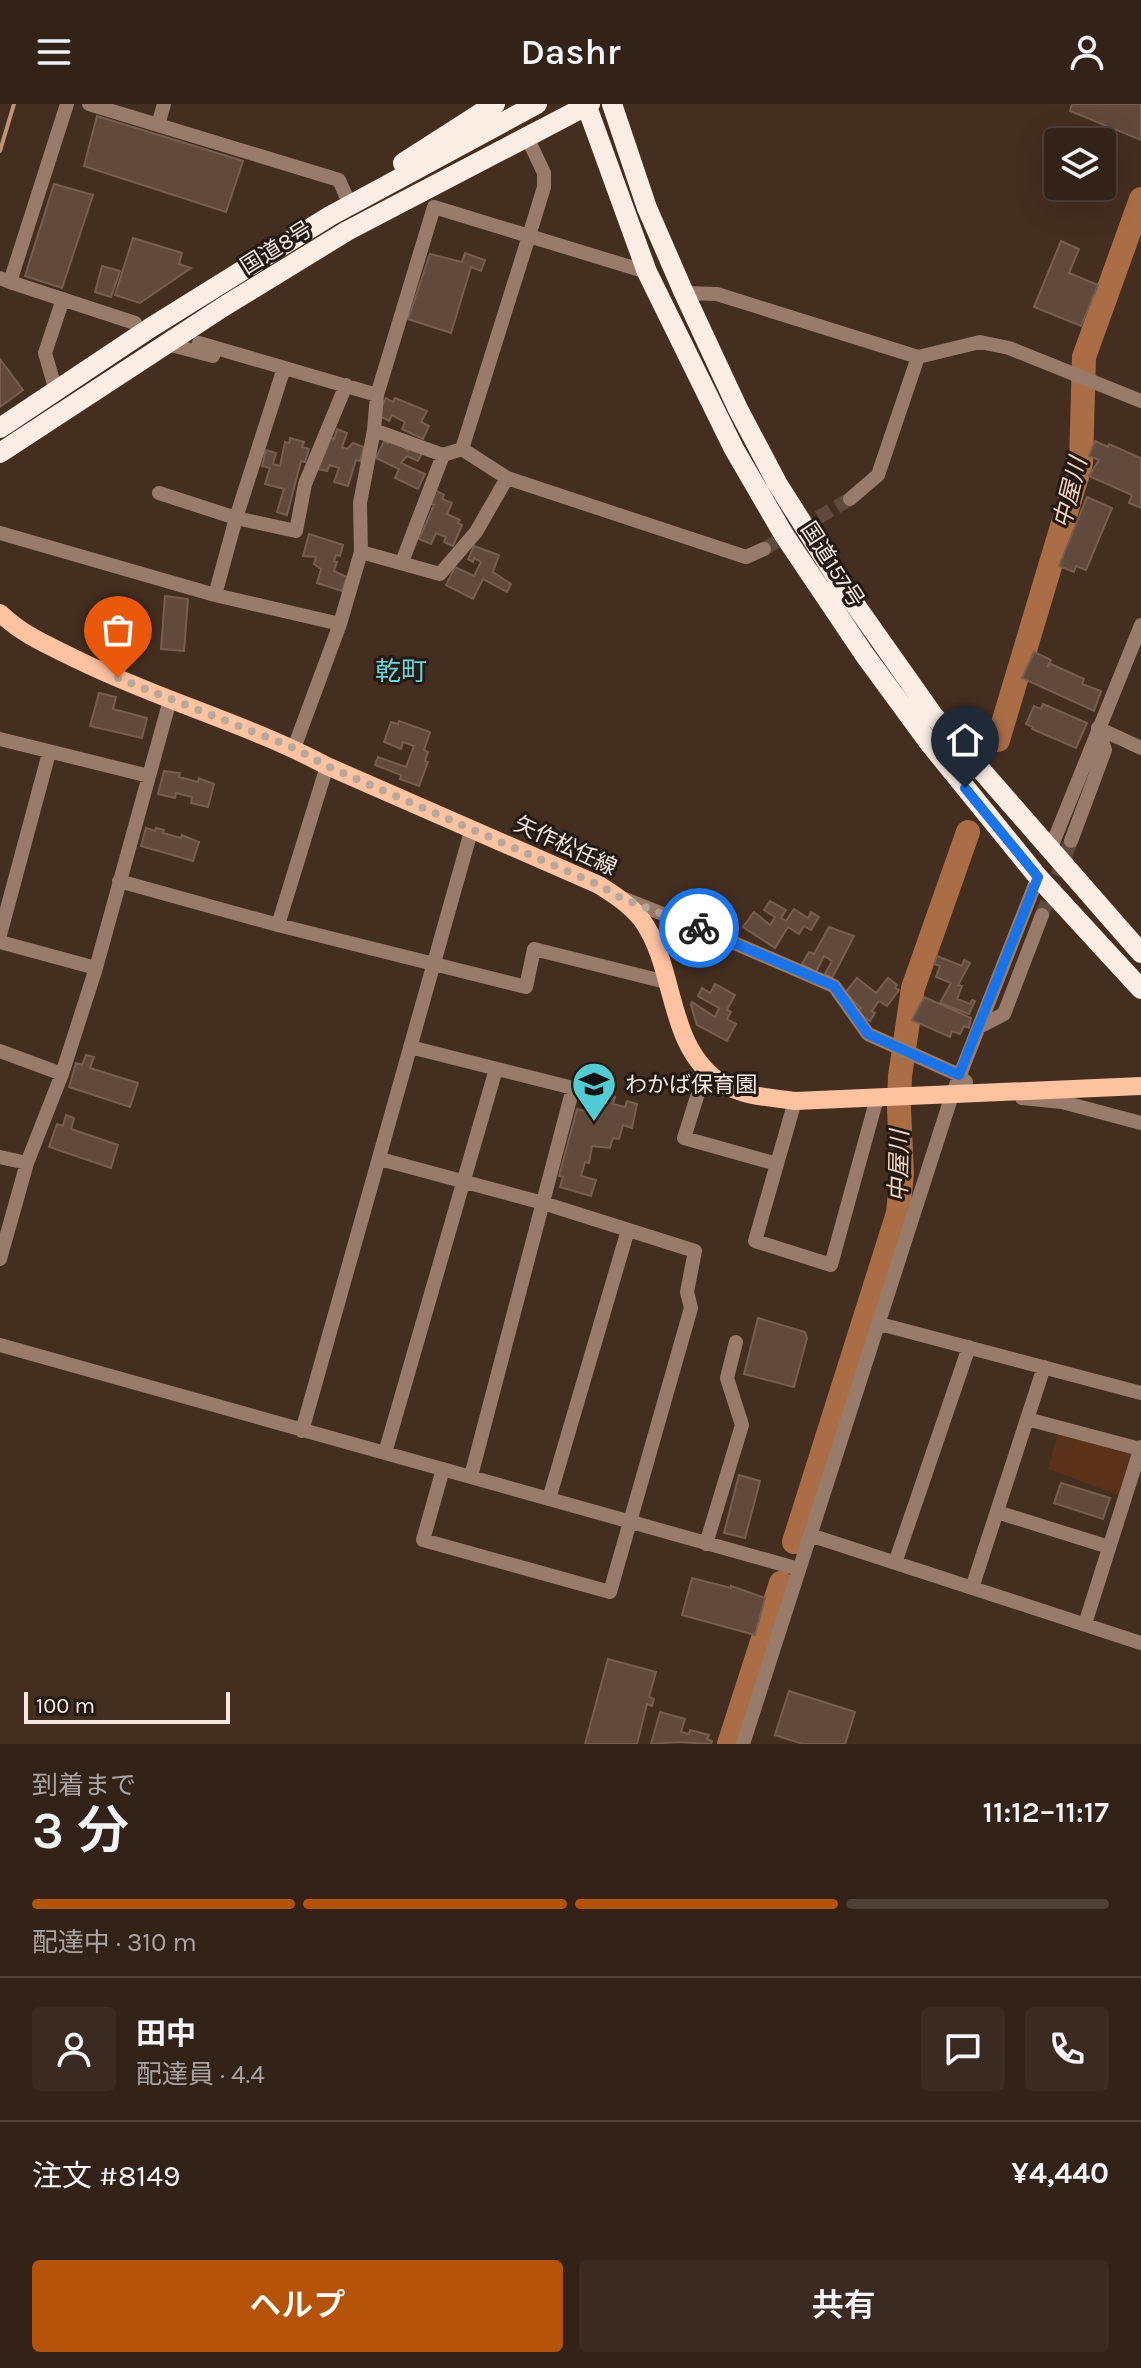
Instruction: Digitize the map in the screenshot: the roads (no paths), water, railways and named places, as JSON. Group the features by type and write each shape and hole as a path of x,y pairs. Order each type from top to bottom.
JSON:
{"highway":[{"path":"356,202 384,176 495,104"},
{"name":"国道8号","path":"0,428 164,319 356,202 537,104"},
{"name":"国道157号","path":"612,104 647,208 738,409 770,471 842,586 933,715 1141,953"},
{"name":"国道8号","path":"0,453 347,231 587,105"},
{"name":"国道157号","path":"587,105 647,272 734,449 784,535 864,654 930,744 1038,877 1141,989"}],"main road":[{"name":"矢作松任線","path":"0,613 18,630 91,667 294,748 327,766 599,885 621,898 642,921 655,946 685,1041 695,1058 723,1083 747,1094 795,1101 1141,1086"}],"street":[{"path":"67,104 5,280 135,323"},
{"path":"89,104 339,180 356,202"},
{"path":"158,125 164,104"},
{"path":"462,449 544,187 544,173 527,137"},
{"path":"294,748 340,624 361,552 360,503 374,430 377,395 434,207 647,272"},
{"path":"684,293 717,294 918,357 980,342 1009,348 1141,401"},
{"path":"56,391 45,353 63,299"},
{"path":"199,343 377,395"},
{"path":"167,344 242,363 256,360"},
{"path":"850,499 878,475 918,357"},
{"path":"215,595 284,368"},
{"path":"159,493 236,518 296,531 305,484 346,385"},
{"path":"374,430 443,455 462,449"},
{"path":"462,449 507,478 746,557 764,549"},
{"path":"402,562 443,455"},
{"path":"361,552 440,574 476,532 507,478"},
{"path":"0,533 215,595 340,624"},
{"path":"1050,850 1141,625"},
{"path":"0,1259 27,1163 62,1074 96,968 170,700"},
{"path":"1098,728 1141,748"},
{"path":"1071,841 1105,750 1098,728"},
{"path":"0,739 149,776"},
{"path":"0,935 49,753"},
{"path":"278,925 327,766"},
{"path":"302,1431 472,828"},
{"path":"743,1744 952,1095 1038,877"},
{"path":"119,881 278,925 526,987 534,949 666,982"},
{"path":"621,898 834,986 868,1034 959,1075 978,1093 1062,1102 1141,1123"},
{"path":"979,1027 1004,1014 1042,915"},
{"path":"0,942 96,968"},
{"path":"410,1047 573,1088 471,1476"},
{"path":"0,1051 62,1074"},
{"path":"706,1068 684,1138 777,1164"},
{"path":"385,1453 496,1069"},
{"path":"795,1101 755,1241 831,1265 880,1098"},
{"path":"0,1157 27,1163"},
{"path":"380,1159 543,1203 695,1251 687,1292 691,1308 610,1592 423,1540 443,1469"},
{"path":"549,1499 628,1230"},
{"path":"880,1324 1141,1393"},
{"path":"706,1544 742,1425 727,1378 736,1342"},
{"path":"0,1345 799,1569"},
{"path":"895,1563 969,1347"},
{"path":"972,1588 1044,1367"},
{"path":"1027,1419 1141,1448 1085,1624"},
{"path":"997,1512 1109,1547"},
{"path":"810,1535 1141,1643"}],"waterway":[{"path":"0,151 14,104"},
{"name":"中屋川","path":"998,740 1081,463 1084,357 1141,199"},
{"name":"中屋川","path":"794,1542 898,1213 902,1174 900,1076 913,988 968,832"},
{"name":"中屋川","path":"729,1744 781,1583"}],"tunnel":[{"path":"764,549 850,499"},
{"path":"1042,915 1071,841"}],"place":[{"name":"わかば保育園","path":"594,1123"}],"district":[{"name":"乾町","path":"401,671"}]}
